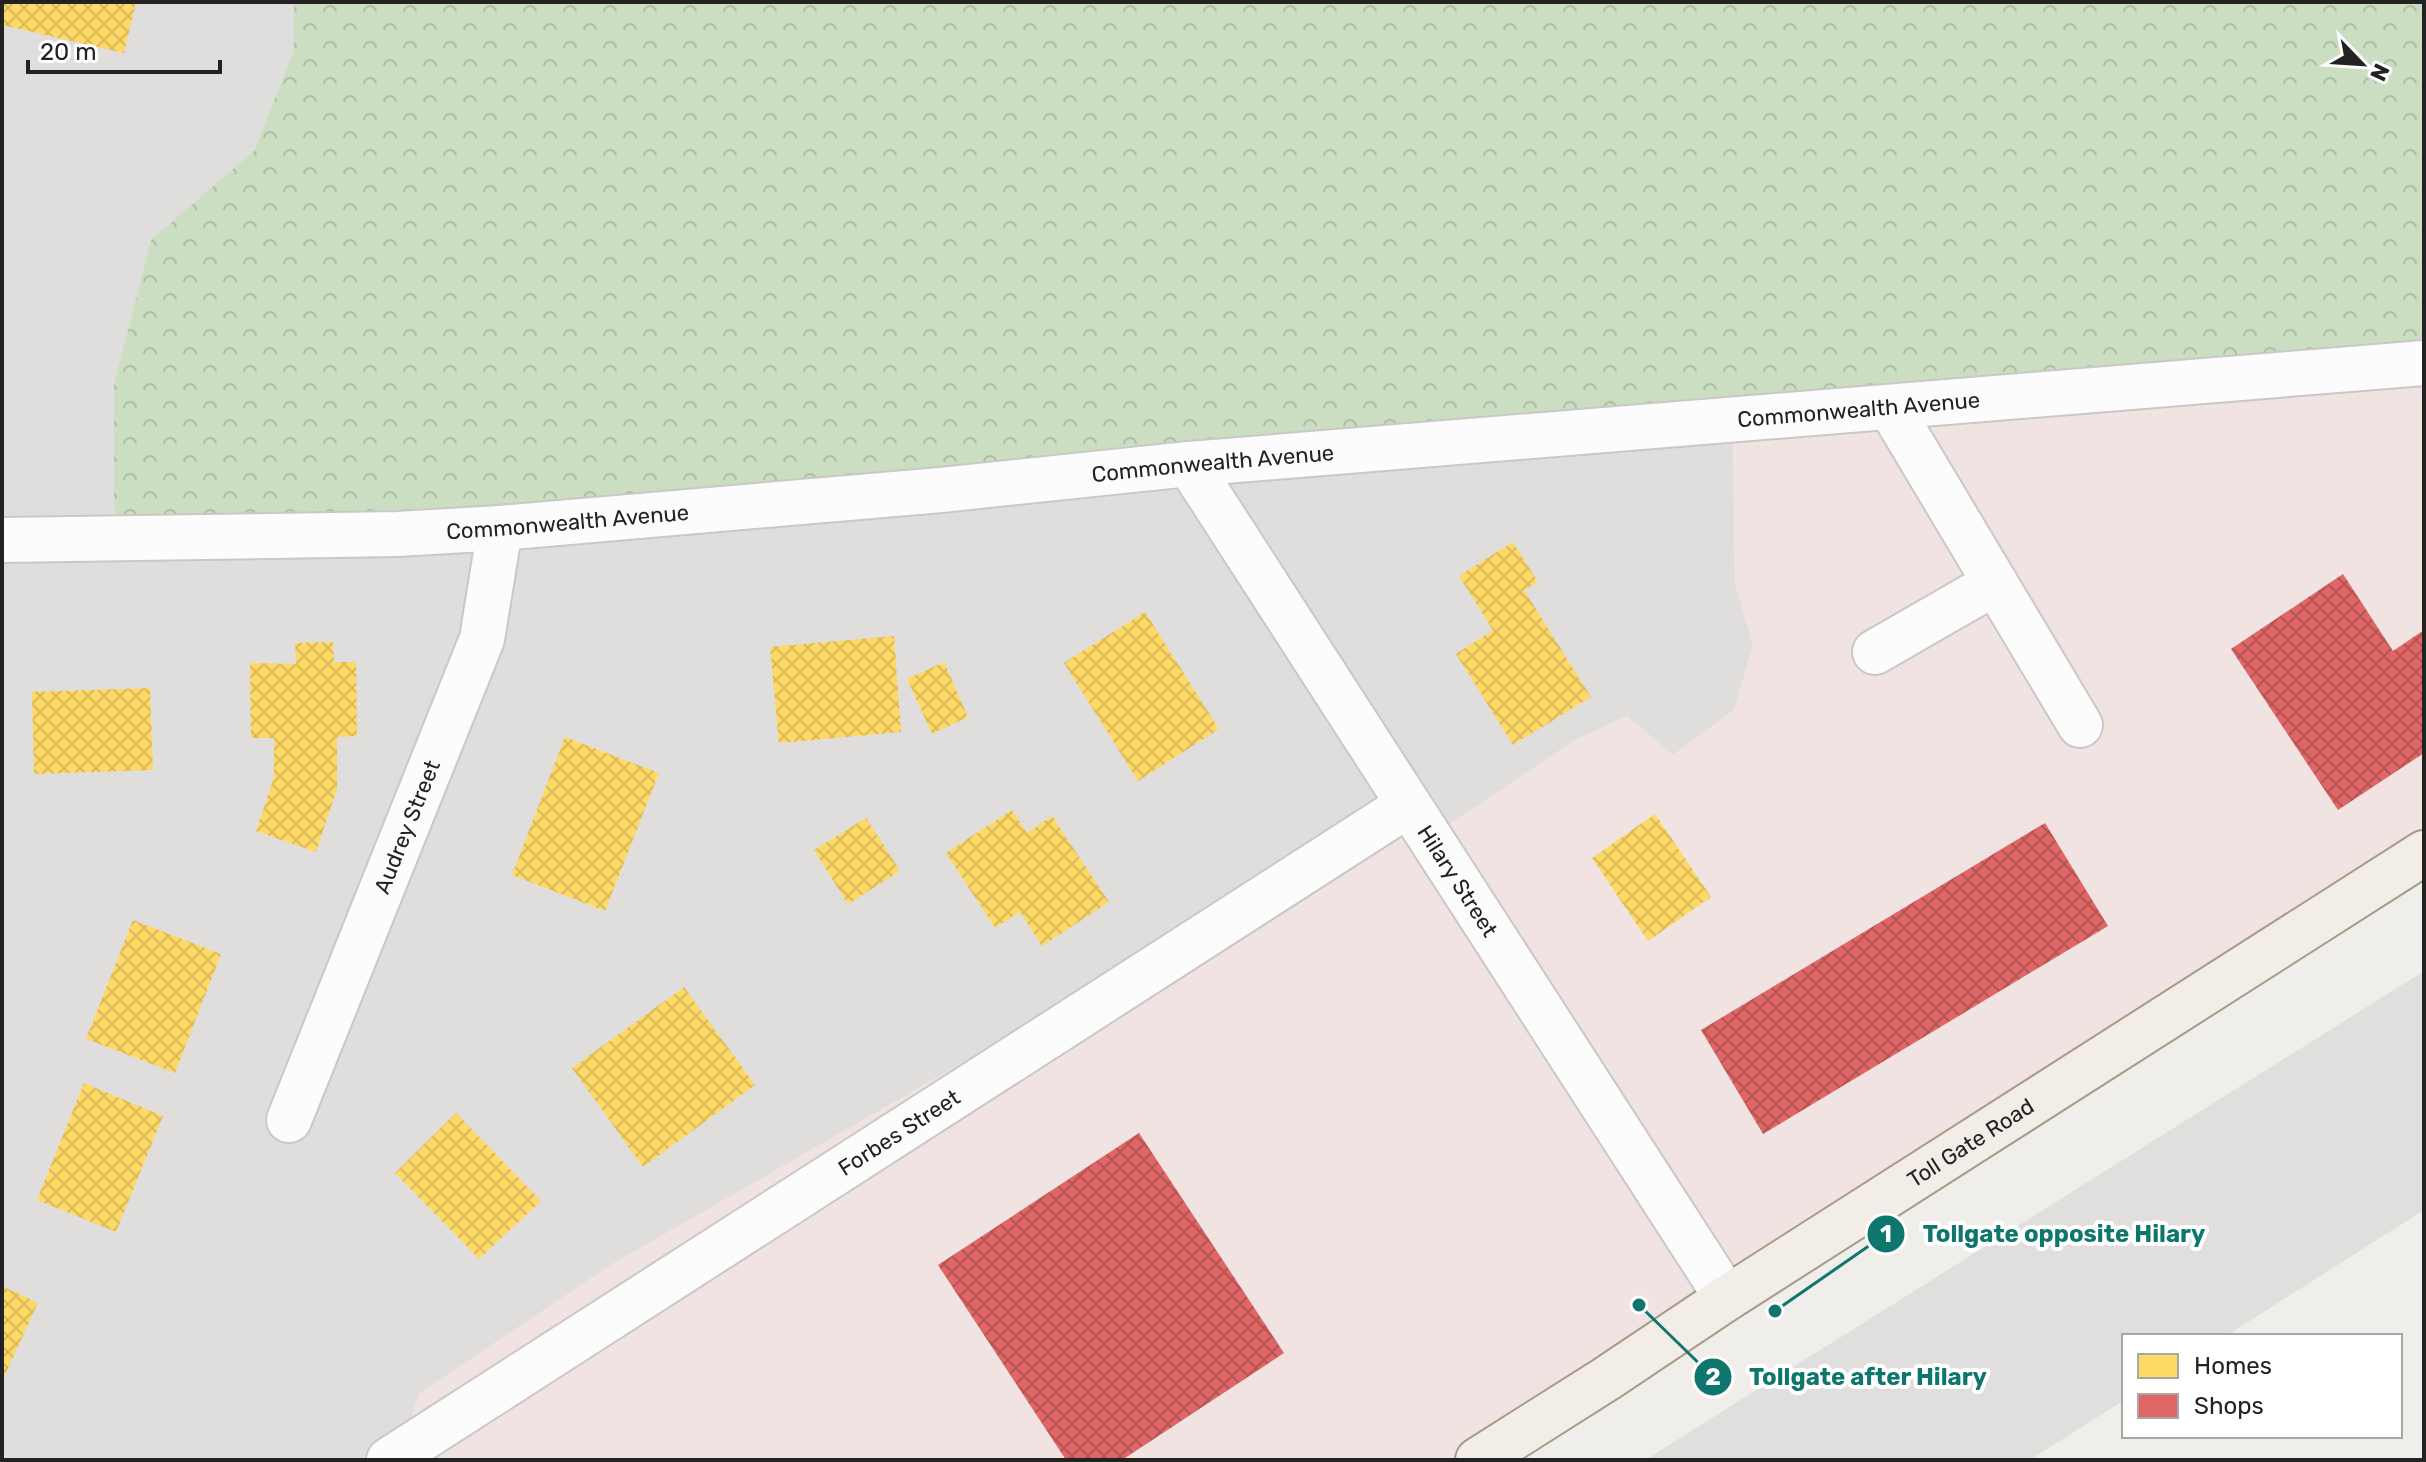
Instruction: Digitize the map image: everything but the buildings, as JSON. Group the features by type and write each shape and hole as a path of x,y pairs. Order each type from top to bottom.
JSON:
{"main road":[{"name":"Toll Gate Road","path":"1478,1460 2424,853"}],"street":[{"name":"Commonwealth Avenue","path":"2,540 398,534 500,528 941,490 1189,464 2424,363"},
{"path":"1890,407 2080,725"},
{"name":"Hilary Street","path":"1189,464 1727,1298"},
{"name":"Audrey Street","path":"289,1120 482,639 500,528"},
{"path":"1875,652 1995,583"},
{"name":"Forbes Street","path":"389,1460 435,1448 1408,805"}],"shaded area":[{"path":"2,2 294,2 294,50 254,151 151,241 1733,434 1735,583 1753,645 1734,710 1673,755 1627,716 1575,740 1425,841 985,1050 613,1264 420,1393 424,1460 2,1460"},
{"path":"2424,383 2424,862 1478,1460 424,1460 404,1434 420,1393 612,1264 985,1050 1381,805 1425,841 1575,740 1627,716 1673,755 1734,710 1753,645 1735,583 1733,434"},
{"path":"2424,971 2424,1210 2229,1334 2122,1334 2122,1401 2030,1460 1645,1460"}],"green space":[{"path":"294,2 2424,2 2424,383 120,540 114,502 114,385 151,240 254,151 294,50"}],"place":[{"name":"Tollgate after Hilary","path":"1639,1305"},
{"name":"Tollgate opposite Hilary","path":"1775,1311"}]}
